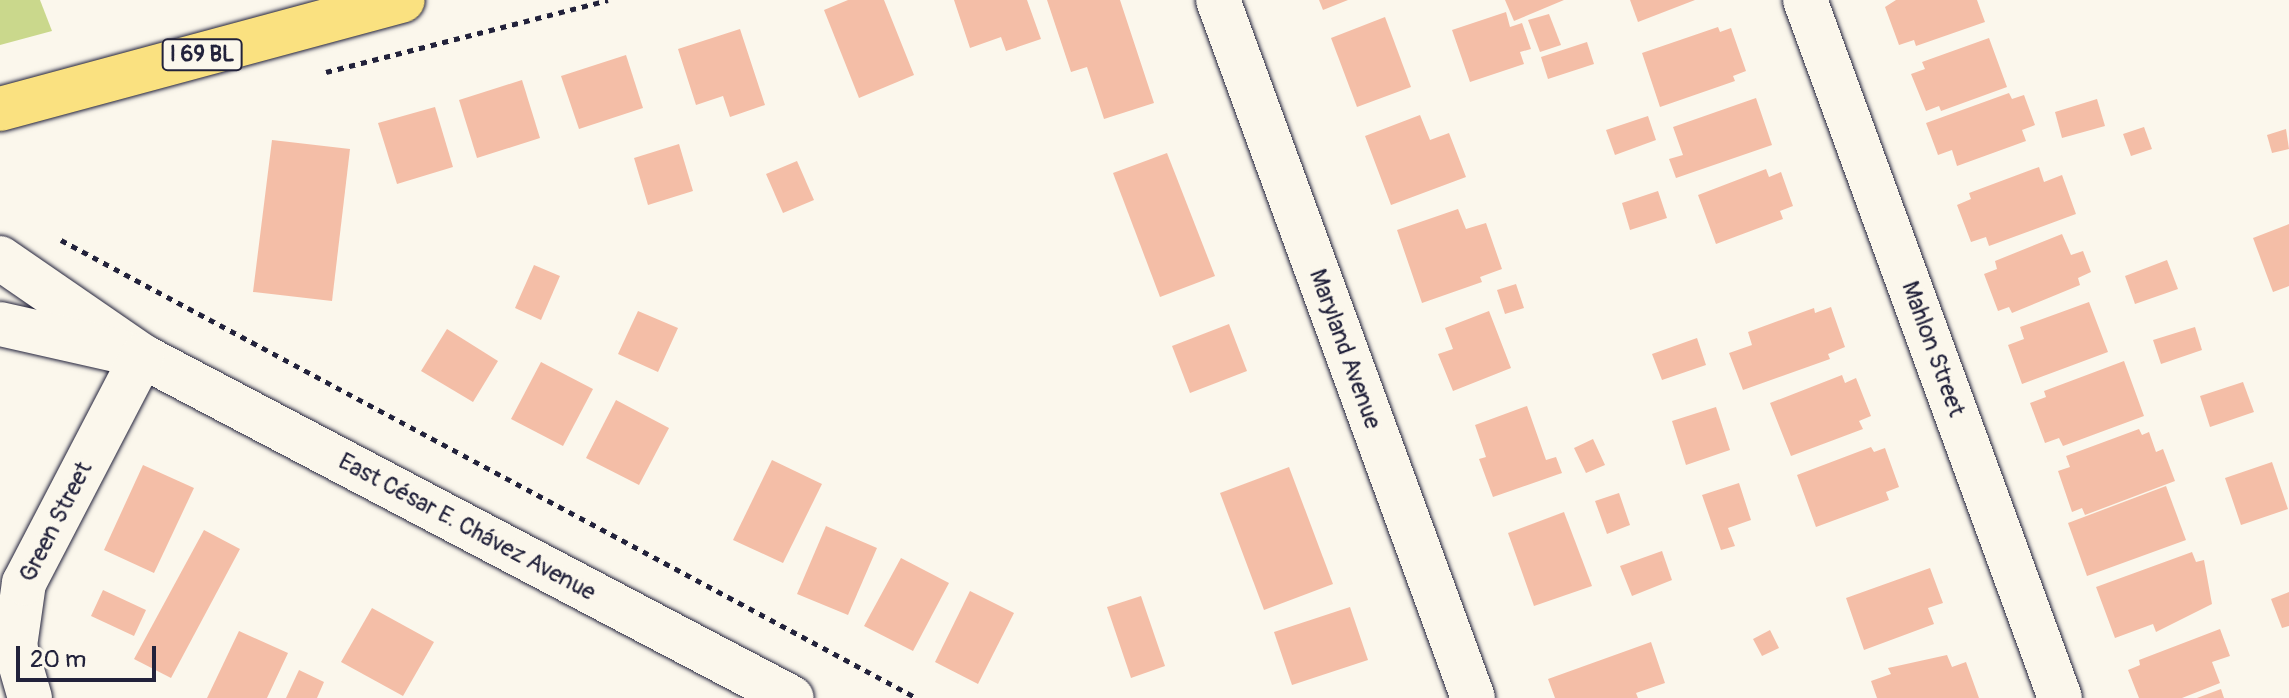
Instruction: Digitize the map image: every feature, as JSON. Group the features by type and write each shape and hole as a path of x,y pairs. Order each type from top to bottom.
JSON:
{"main road":[{"name":"I 69 BL","path":"0,109 402,0"}],"street":[{"name":"Maryland Avenue","path":"1218,0 1473,698"},
{"name":"Mahlon Street","path":"1805,0 2060,698"},
{"name":"East César E. Chávez Avenue","path":"0,258 142,356 792,698"},
{"name":"East César E. Chávez Avenue","path":"0,324 142,356"},
{"name":"Green Street","path":"30,698 15,646 17,560 142,356"}],"path":[{"path":"56,237 917,698"}],"green space":[{"path":"0,0 40,0 52,31 0,45"}],"building":[{"path":"848,0 884,0 914,75 859,98 824,10"},
{"path":"954,0 1027,0 1041,39 1006,51 1001,37 970,48"},
{"path":"1047,0 1120,0 1154,103 1104,119 1087,67 1071,72"},
{"path":"1319,0 1348,0 1323,10"},
{"path":"1505,0 1564,0 1514,21"},
{"path":"1630,0 1695,0 1638,22"},
{"path":"1896,0 1977,0 1985,22 1916,46 1914,40 1899,45 1885,7"},
{"path":"1506,12 1510,27 1522,23 1531,49 1520,52 1524,64 1470,82 1452,30"},
{"path":"1549,14 1561,45 1540,52 1528,20"},
{"path":"1385,17 1411,87 1357,107 1331,38"},
{"path":"1718,27 1720,32 1731,28 1746,71 1733,76 1735,81 1660,107 1642,53"},
{"path":"740,29 765,105 730,117 723,96 696,105 678,49"},
{"path":"1989,38 2007,87 1941,111 1939,106 1926,111 1911,74 1925,69 1922,62"},
{"path":"1587,42 1594,64 1548,79 1541,57"},
{"path":"626,55 643,108 579,129 561,76"},
{"path":"522,80 540,138 477,158 459,100"},
{"path":"2009,93 2012,99 2024,95 2035,125 2022,130 2026,141 1957,166 1952,150 1938,155 1926,123"},
{"path":"1756,98 1772,145 1676,178 1669,159 1683,155 1673,127"},
{"path":"2097,99 2105,126 2062,138 2055,112"},
{"path":"435,107 453,167 397,184 378,123"},
{"path":"1420,115 1430,140 1449,133 1466,177 1391,205 1365,136"},
{"path":"1648,116 1656,140 1615,155 1606,130"},
{"path":"2144,127 2152,149 2131,156 2123,134"},
{"path":"2286,129 2289,149 2272,153 2267,135"},
{"path":"272,140 350,149 332,301 253,292"},
{"path":"679,144 693,191 648,205 634,158"},
{"path":"1167,153 1215,276 1160,297 1113,173"},
{"path":"797,161 814,200 783,213 766,174"},
{"path":"2039,167 2044,182 2062,175 2076,214 1989,246 1986,237 1971,242 1957,205 1971,199 1969,193"},
{"path":"1766,169 1769,177 1781,172 1793,206 1780,211 1783,219 1716,244 1698,195"},
{"path":"1658,191 1667,218 1630,230 1622,203"},
{"path":"1458,209 1466,229 1486,223 1502,269 1480,277 1482,282 1422,303 1397,230"},
{"path":"2289,224 2289,286 2273,292 2253,238"},
{"path":"2062,234 2071,255 2083,251 2091,272 2078,278 2080,285 2012,313 2009,307 1998,311 1984,274 1997,269 1995,261"},
{"path":"2167,260 2178,289 2135,304 2125,276"},
{"path":"534,265 560,276 541,320 515,308"},
{"path":"1516,284 1524,308 1505,314 1497,290"},
{"path":"2089,302 2108,352 2022,384 2008,345 2024,339 2020,327"},
{"path":"1831,307 1845,347 1828,354 1830,359 1743,390 1729,353 1752,345 1748,332 1814,308 1815,313"},
{"path":"638,311 678,328 658,372 618,354"},
{"path":"1489,311 1511,368 1453,391 1438,354 1453,349 1445,328"},
{"path":"1229,324 1247,371 1190,393 1172,346"},
{"path":"2195,327 2202,350 2161,364 2153,340"},
{"path":"447,329 498,361 473,402 421,371"},
{"path":"1697,338 1706,365 1662,380 1652,354"},
{"path":"2124,361 2144,416 2063,446 2059,438 2045,443 2030,403 2046,397 2044,391"},
{"path":"541,362 593,389 563,446 511,419"},
{"path":"1842,375 1845,383 1856,378 1871,416 1859,421 1863,429 1791,456 1770,403"},
{"path":"2243,382 2254,412 2210,427 2200,396"},
{"path":"616,400 669,428 639,485 586,458"},
{"path":"1527,406 1546,460 1556,457 1562,473 1493,497 1479,459 1486,457 1475,425"},
{"path":"1716,407 1730,450 1686,465 1672,421"},
{"path":"2139,429 2142,435 2149,432 2156,452 2163,449 2175,481 2085,515 2082,508 2072,512 2058,471 2070,467 2066,456"},
{"path":"1593,439 1605,465 1586,473 1574,448"},
{"path":"1871,447 1874,452 1885,448 1899,487 1886,492 1889,500 1816,527 1797,475"},
{"path":"772,460 822,484 783,563 733,540"},
{"path":"2272,462 2288,509 2241,525 2225,478"},
{"path":"143,465 194,488 154,573 104,550"},
{"path":"1289,467 1333,584 1264,610 1220,493"},
{"path":"1739,483 1751,520 1728,528 1735,546 1721,550 1702,495"},
{"path":"2166,486 2186,540 2087,576 2068,523"},
{"path":"1619,493 1630,525 1607,534 1595,501"},
{"path":"1564,512 1592,586 1534,606 1508,533"},
{"path":"826,526 877,548 848,615 797,594"},
{"path":"204,530 240,549 171,678 134,659"},
{"path":"1662,551 1672,580 1632,596 1620,566"},
{"path":"2192,552 2196,562 2204,560 2212,604 2156,632 2153,624 2115,638 2096,587"},
{"path":"901,558 949,583 913,651 864,626"},
{"path":"1930,568 1943,603 1928,608 1934,624 1864,650 1846,598"},
{"path":"103,590 146,610 134,636 91,616"},
{"path":"970,591 1014,613 978,684 935,662"},
{"path":"2289,592 2289,626 2282,628 2271,599"},
{"path":"1141,596 1165,666 1131,678 1107,607"},
{"path":"1350,607 1368,660 1292,685 1274,632"},
{"path":"372,608 434,642 403,696 341,662"},
{"path":"2220,629 2230,656 2212,662 2220,683 2182,698 2139,698 2128,670 2140,665 2139,660"},
{"path":"1770,630 1779,648 1762,656 1753,639"},
{"path":"239,631 288,653 267,698 207,698"},
{"path":"1651,642 1665,683 1636,693 1638,698 1555,698 1548,679"},
{"path":"1947,655 1952,667 1966,662 1979,698 1877,698 1871,681 1891,674 1888,668"},
{"path":"299,670 324,682 317,698 286,698"},
{"path":"2221,689 2224,698 2197,698"}]}
